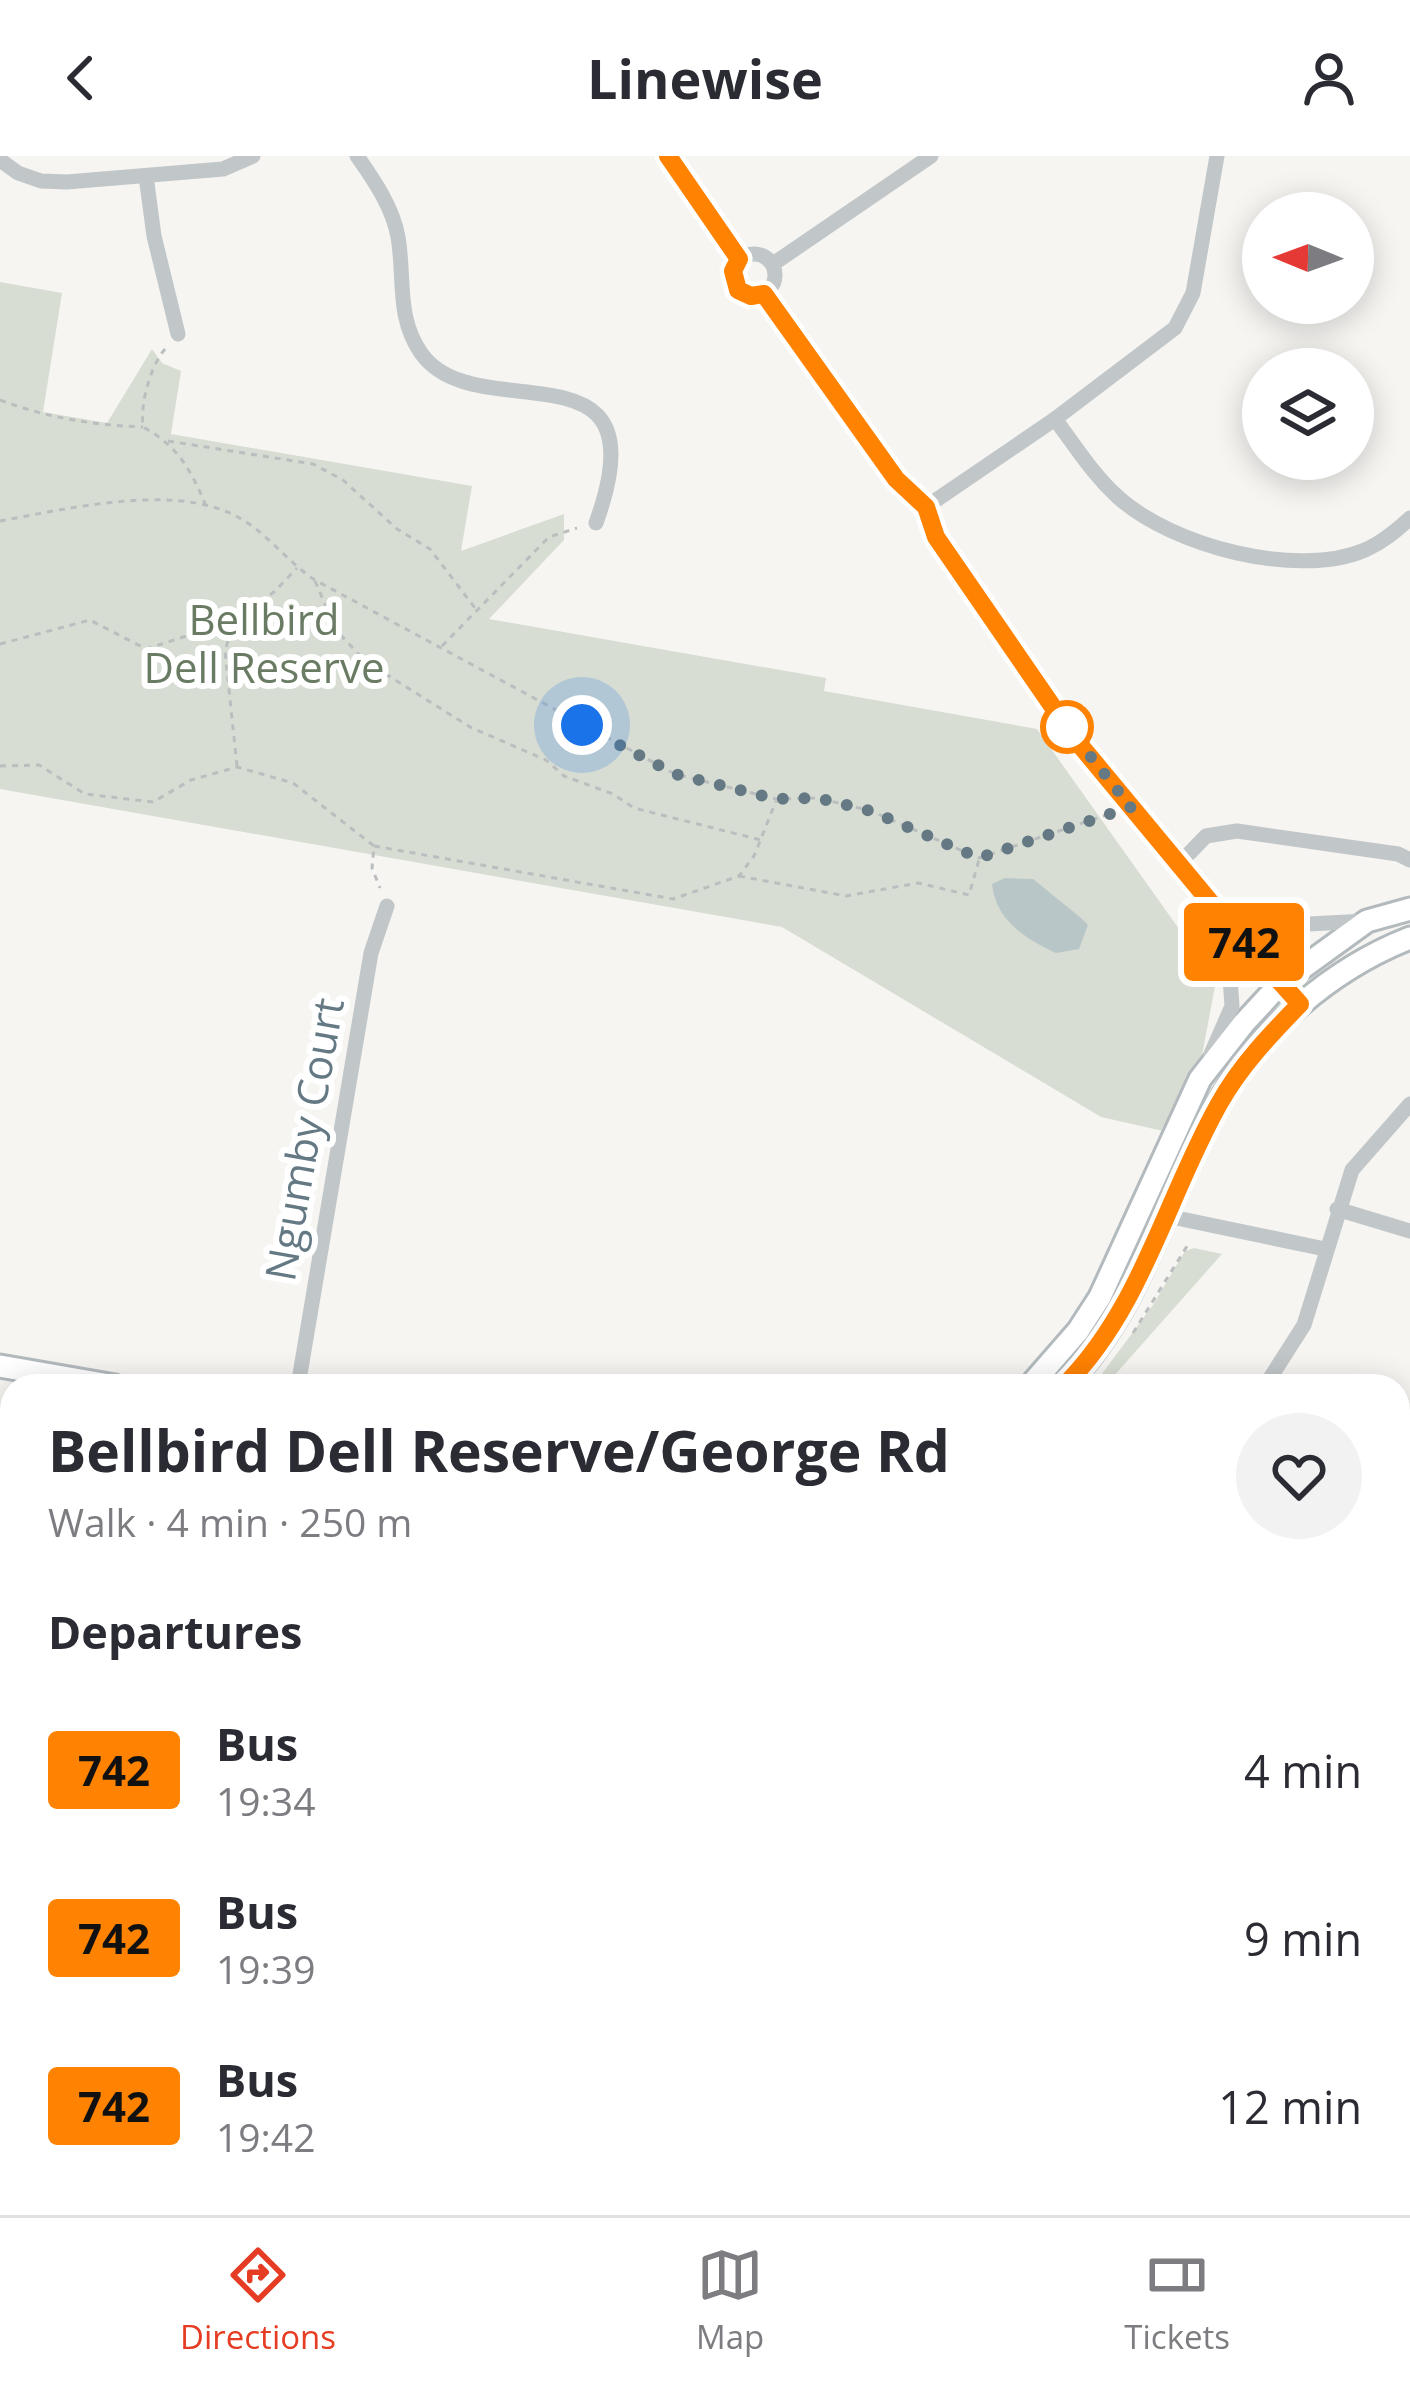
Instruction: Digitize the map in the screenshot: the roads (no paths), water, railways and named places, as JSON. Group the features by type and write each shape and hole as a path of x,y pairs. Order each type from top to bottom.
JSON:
{"street":[{"path":"0,160 40,181 146,176 253,156"},
{"path":"357,156 393,218 403,311 424,357 466,383 562,396 584,405 602,425 611,454 607,494 596,523"},
{"path":"668,156 739,259"},
{"path":"773,264 931,156"},
{"path":"926,507 1055,419 1175,328 1193,292 1217,156"},
{"path":"146,176 154,236 178,334"},
{"path":"759,253 773,264 775,279 764,294 751,296 738,290 733,271 739,259 759,253"},
{"path":"764,294 896,479 926,507 936,537 1075,739 1300,1004"},
{"path":"1055,419 1120,500 1161,527 1213,547 1287,560 1341,557 1390,536 1410,518"},
{"path":"1178,865 1206,836 1237,831 1398,854 1410,860"},
{"name":"Ngumby Court","path":"300,1374 371,953 387,906"},
{"path":"1226,921 1367,921 1410,909"},
{"path":"1040,1374 1100,1297 1232,1006 1226,921"},
{"path":"1200,1079 1280,983 1367,921"},
{"path":"1074,1374 1117,1320 1219,1103 1243,1067 1300,1004 1350,969 1410,938"},
{"path":"1273,1374 1304,1325 1352,1170 1410,1104"},
{"path":"1145,1203 1167,1216 1325,1250"},
{"path":"1337,1209 1410,1231"},
{"path":"0,1366 46,1374"}],"park label":[{"name":"Bellbird Dell Reserve","path":"264,642"}]}
